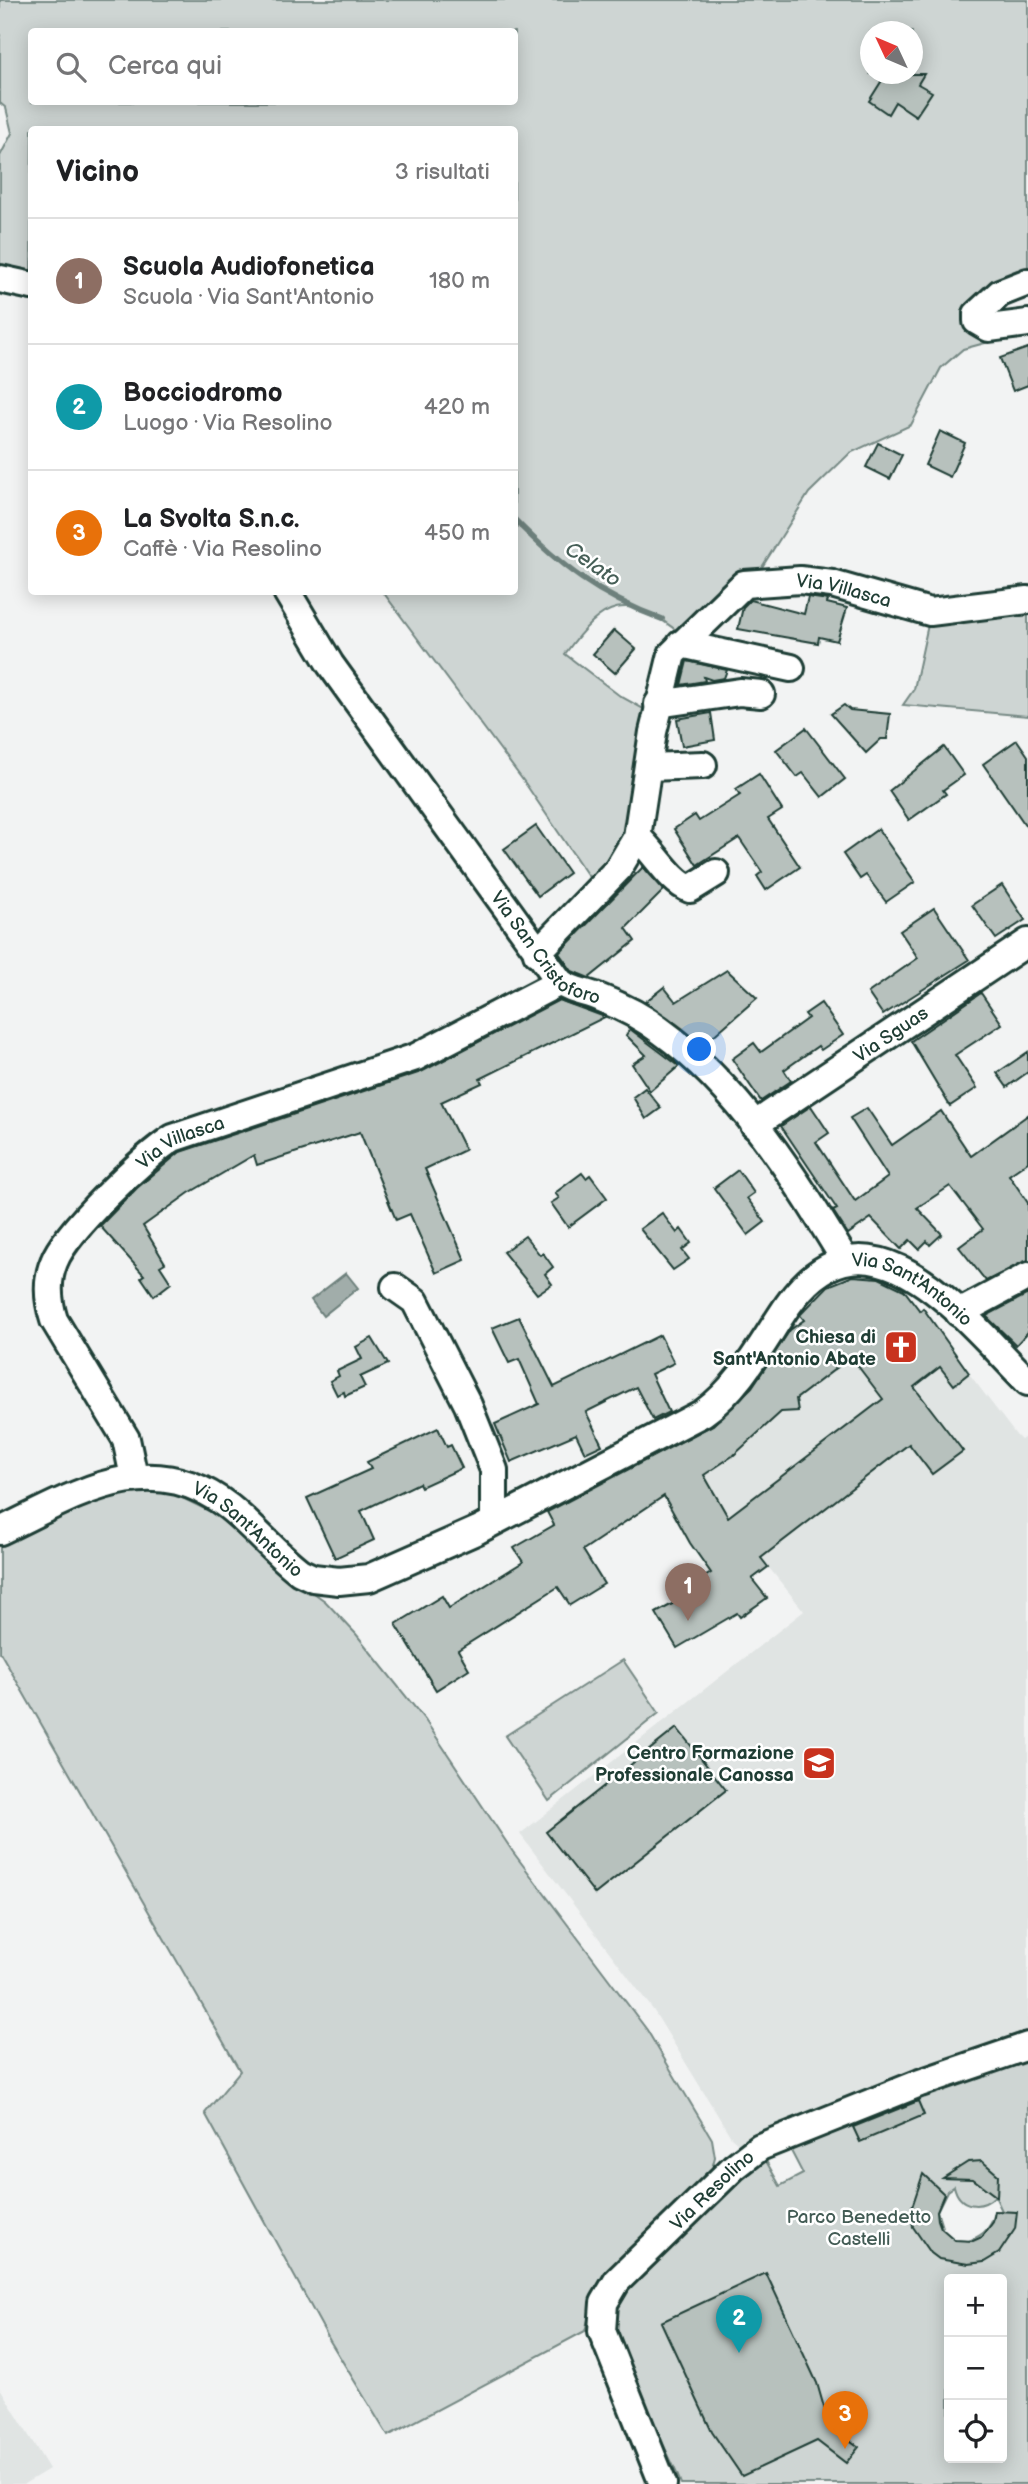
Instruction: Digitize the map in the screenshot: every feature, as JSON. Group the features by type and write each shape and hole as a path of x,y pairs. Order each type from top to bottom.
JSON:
{"street":[{"path":"0,279 28,285"},
{"path":"1028,282 1000,293 977,314 977,321 989,328 1028,323"},
{"name":"Via Villasca","path":"537,953 618,869 637,837 658,704 672,654 744,584 800,580 832,584 930,612 1028,600"},
{"name":"Via San Cristoforo","path":"289,595 330,664 560,982 611,1002 656,1027 708,1074 754,1125 808,1200 845,1260"},
{"path":"681,644 791,668"},
{"path":"658,704 740,692 761,694"},
{"path":"648,767 703,765"},
{"path":"637,837 653,850 680,885 690,889 716,873"},
{"name":"Via Sguas","path":"754,1125 1028,942"},
{"name":"Via Villasca","path":"134,1477 125,1439 54,1320 51,1310 50,1275 57,1254 69,1237 148,1157 173,1138 416,1057 560,982"},
{"name":"Via Sant'Antonio","path":"0,1531 96,1486 134,1477 161,1478 203,1491 231,1508 300,1572 327,1580 369,1578 528,1503 716,1404 741,1377 791,1301 821,1272 845,1260 879,1259 894,1264 919,1280 959,1313 1028,1382"},
{"path":"959,1313 1028,1276"},
{"path":"404,1288 455,1377 494,1470 494,1520"},
{"path":"494,1470 528,1503"},
{"name":"Via Resolino","path":"663,2484 602,2331 604,2303 617,2281 685,2218 734,2167 760,2147 920,2083 1028,2046"}],"shaded area":[{"name":"Centro Formazione Professionale Canossa","path":"860,1272 883,1273 898,1282 919,1310 923,1308 943,1335 941,1337 1016,1435 1021,1440 1028,1435 1028,2038 748,2142 738,2143 731,2137 654,2011 520,1834 804,1611 728,1517 704,1475 734,1455 796,1399 766,1364 782,1336 804,1320 796,1309 832,1279"},
{"path":"346,1273 358,1288 323,1316 311,1300"},
{"path":"0,2388 49,2469 24,2484 0,2484"}],"green space":[{"path":"0,0 1028,0 1028,268 996,285 978,333 996,340 963,349 941,368 911,425 850,453 809,493 755,578 682,635 646,612 631,607 617,608 592,622 565,654 620,696 651,713 634,835 597,889 525,783 385,595 518,595 518,126 28,126 28,274 0,268 0,156 12,133 6,108 0,103"},
{"path":"1028,611 1028,716 903,705 914,689 929,620"},
{"path":"135,1488 164,1489 215,1514 267,1559 325,1601 356,1634 425,1720 513,1852 647,2030 712,2139 715,2157 710,2176 594,2297 585,2331 388,2436 330,2341 205,2113 240,2071 0,1652 0,1542 110,1495"},
{"path":"623,1660 659,1713 549,1801 505,1736"},
{"name":"Parco Benedetto Castelli","path":"1028,2055 1028,2484 681,2484 622,2360 614,2325 617,2305 622,2294 739,2177 766,2161 780,2186 803,2174 790,2149 916,2096","holes":["954,2186 965,2203 977,2205 995,2196 1002,2211 995,2212 988,2228 978,2237 949,2250 937,2211 947,2191"]}],"building":[{"path":"880,84 918,84 932,92 916,116 895,102 888,114 869,101"},
{"path":"1028,348 1028,385 1013,391 1000,358"},
{"path":"940,431 965,443 950,477 925,465"},
{"path":"878,443 902,455 890,479 866,467"},
{"path":"808,597 828,600 827,603 847,608 837,641 819,637 818,643 738,629 743,607 750,600 804,614"},
{"path":"614,630 636,649 615,673 593,654"},
{"path":"687,661 727,670 724,678 712,680 704,677 705,681 681,685"},
{"path":"844,705 850,710 890,714 887,739 881,739 866,753 831,714"},
{"path":"711,713 715,740 682,746 677,719"},
{"path":"806,728 845,779 822,797 803,773 797,777 776,750"},
{"path":"1017,740 1028,756 1028,829 983,764"},
{"path":"944,747 964,775 943,790 946,794 909,820 889,791"},
{"path":"759,774 782,810 768,819 800,867 766,890 757,876 762,872 739,838 697,865 674,829 695,815 699,821 740,795 736,789"},
{"path":"536,826 569,873 538,896 504,849"},
{"path":"878,829 915,882 886,902 866,875 860,879 843,854"},
{"path":"643,867 664,890 626,928 635,941 589,978 572,971 559,953"},
{"path":"1002,885 1025,920 996,939 972,905"},
{"path":"934,908 969,960 883,1015 868,993 918,958 900,931"},
{"path":"727,970 757,998 703,1045 645,1002 664,987 676,1002"},
{"path":"981,993 1002,1024 955,1055 977,1088 950,1106 911,1041"},
{"path":"559,1000 605,1017 480,1079 482,1083 441,1102 465,1150 425,1169 465,1260 436,1273 410,1214 396,1220 360,1132 257,1165 254,1155 189,1193 143,1226 165,1263 160,1266 171,1283 154,1296 141,1277 144,1275 100,1226 137,1188 180,1152 421,1072"},
{"path":"821,1003 843,1035 821,1050 818,1046 784,1070 791,1081 761,1101 732,1059 754,1043 761,1052 808,1018 805,1014"},
{"path":"630,1029 679,1066 650,1091 632,1064 646,1055 626,1035"},
{"path":"1028,1052 1028,1072 1007,1087 997,1073"},
{"path":"645,1088 661,1108 646,1119 633,1097"},
{"path":"811,1106 829,1133 816,1142 855,1201 888,1177 850,1118 867,1108 892,1145 941,1111 971,1156 1028,1115 1028,1162 1009,1175 1028,1203 1028,1260 986,1281 959,1247 983,1229 950,1186 917,1208 942,1234 930,1245 927,1241 919,1249 910,1240 901,1249 871,1218 848,1234 833,1211 837,1209 781,1126"},
{"path":"738,1170 754,1193 747,1198 765,1222 748,1235 714,1188"},
{"path":"582,1173 586,1178 590,1175 607,1198 568,1227 551,1203 559,1198 555,1193"},
{"path":"662,1213 677,1233 681,1229 691,1243 682,1250 689,1259 673,1270 640,1229"},
{"path":"525,1236 553,1267 545,1274 552,1284 537,1294 503,1252"},
{"path":"853,1276 879,1278 904,1290 920,1311 923,1308 969,1373 954,1385 940,1367 914,1387 963,1451 932,1474 909,1444 761,1558 768,1567 752,1579 767,1598 740,1617 737,1613 677,1648 656,1613 676,1602 673,1596 711,1573 690,1543 664,1496 583,1550 604,1584 570,1605 558,1587 458,1650 469,1669 436,1690 396,1624 442,1596 449,1608 523,1562 514,1548 554,1525 547,1512 713,1425 752,1387 790,1330 804,1320 800,1315 828,1286","holes":["851,1357 883,1399 728,1517 704,1475 734,1455 781,1412 798,1411 796,1399"]},
{"path":"1028,1294 1028,1332 1016,1345 986,1316"},
{"path":"519,1317 554,1387 660,1335 674,1363 651,1374 669,1412 653,1420 636,1387 586,1412 602,1445 585,1453 576,1434 511,1462 495,1424 539,1404 519,1359 509,1363 492,1328"},
{"path":"372,1338 388,1364 360,1377 365,1387 345,1396 344,1392 337,1395 330,1381 339,1376 337,1371 362,1359 356,1347"},
{"path":"438,1428 447,1447 451,1445 462,1468 421,1487 419,1483 361,1511 374,1540 335,1558 307,1498 371,1469 367,1462"},
{"path":"677,1728 726,1790 595,1894 546,1832"},
{"path":"918,2101 924,2115 860,2142 853,2127"},
{"path":"982,2161 998,2175 997,2197 973,2179 943,2178 968,2162"},
{"path":"923,2174 944,2194 937,2211 938,2220 941,2228 955,2240 973,2241 982,2237 993,2222 995,2211 1017,2212 1015,2229 999,2253 984,2262 968,2264 939,2259 931,2253 913,2227 911,2210"},
{"path":"766,2273 817,2383 829,2425 859,2447 846,2463 817,2441 742,2476 712,2432 661,2322"}],"waterway":[{"name":"Celato","path":"518,523 548,552 582,578 619,600 662,619"}],"place":[{"name":"Chiesa di Sant'Antonio Abate","path":"901,1347"},
{"name":"Scuola Audiofonetica","path":"688,1621"},
{"name":"Centro Formazione Professionale Canossa","path":"819,1763"},
{"name":"Bocciodromo","path":"739,2353"},
{"name":"La Svolta S.n.c.","path":"845,2449"}]}
